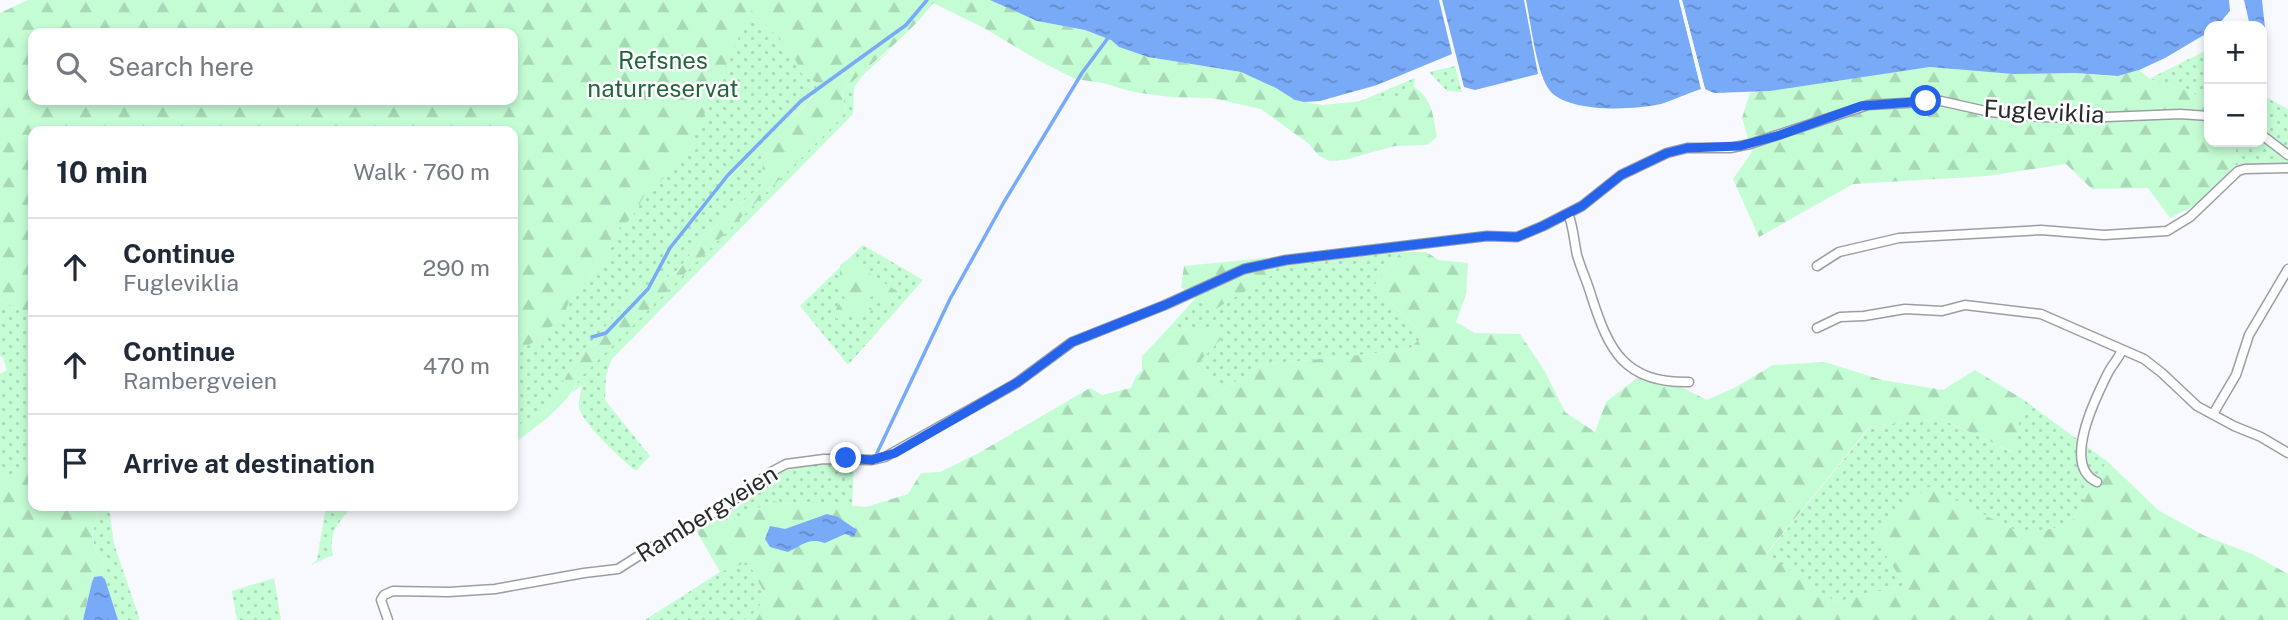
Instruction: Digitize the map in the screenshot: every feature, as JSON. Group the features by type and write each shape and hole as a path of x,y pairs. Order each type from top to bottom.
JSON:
{"street":[{"name":"Fugleviklia","path":"1513,237 1568,213 1591,200 1621,175 1667,153 1687,148 1730,148 1750,144 1868,105 1941,101 1990,112 2041,117 2204,116"},
{"path":"2267,139 2288,155"},
{"path":"1817,266 1839,252 1899,238 2040,230 2104,235 2162,232 2176,227 2190,217 2238,172 2245,169 2288,168"},
{"path":"1568,213 1581,271 1603,332 1613,349 1643,375 1660,381 1689,382"},
{"name":"Rambergveien","path":"388,620 382,600 384,595 393,591 495,589 623,567 654,546 726,506 780,466 816,459 872,460 886,457 1018,382 1072,342 1172,302 1244,269 1286,260 1487,236 1513,237"},
{"path":"2213,414 2236,375 2249,335 2288,270"},
{"path":"1817,328 1840,317 1905,309 1942,311 1965,305 2040,314 2153,365 2204,411 2270,441 2288,453"},
{"path":"2097,482 2087,476 2082,464 2084,430 2107,375 2122,350"}],"green space":[{"name":"Refsnes naturreservat","path":"28,0 990,0 1037,21 1085,30 1111,40 1119,47 1148,57 1241,72 1304,102 1322,105 1395,98 1414,87 1429,103 1437,137 1427,145 1395,146 1344,160 1330,161 1319,156 1309,144 1261,109 1212,98 1171,97 1133,92 1103,83 1075,79 933,3 912,28 842,92 846,111 841,118 579,379 559,407 518,440 518,426 548,409 586,348 641,287 663,280 678,271 695,248 724,218 763,184 763,156 768,142 801,110 814,93 817,83 801,73 787,47 751,10 686,155 657,185 652,181 632,218 619,228 611,240 606,259 568,304 564,315 518,354 518,126 28,126 28,316 0,299 0,13"},
{"name":"Refsnes naturreservat","path":"797,0 790,51 801,73 817,83 817,87 806,104 771,138 763,166 763,184 724,218 678,270 663,280 641,287 586,348 548,409 518,426 520,350 537,340 564,315 568,304 606,259 611,240 619,228 632,218 657,13"},
{"path":"894,47 863,75 854,87 853,114 611,360 606,376 605,400 650,456 636,471 604,442 582,415 579,406 582,385 572,393 579,379 841,118 846,111 842,92"},
{"path":"2204,52 2204,102 2191,91 2149,79"},
{"path":"1455,66 1462,92 1447,91 1429,72"},
{"path":"1930,67 2013,74 2075,73 2105,76 2118,76 2139,70 2150,79 2191,91 2204,102 2204,147 2236,147 2235,165 2198,204 2170,218 2148,188 2092,189 2066,164 1987,176 1853,184 1759,237 1733,179 1752,152 1742,118 1750,93"},
{"path":"1415,78 1414,87 1395,98 1358,102"},
{"path":"2267,98 2288,109 2288,163 2235,165 2236,147 2267,147"},
{"path":"863,245 923,280 848,365 800,306"},
{"path":"1401,252 1373,287 1423,336 1408,350 1261,365 1221,391 1200,361 1221,339 1194,327 1165,332 1195,299 1214,309 1274,274 1275,267"},
{"path":"1401,252 1426,252 1439,260 1468,263 1466,295 1456,322 1475,333 1520,334 1544,370 1565,412 1595,432 1606,402 1642,374 1671,382 1707,400 1736,387 1773,365 1825,362 1882,380 1943,390 1975,370 2024,400 2013,452 1939,418 1870,426 1766,554 1836,602 1905,585 1872,534 1928,487 2023,534 2070,525 2107,461 2158,510 2205,536 2252,554 2288,574 2288,620 744,620 755,612 766,596 748,562 720,572 695,528 740,517 773,501 866,507 908,494 921,473 940,472 977,454 1090,388 1102,395 1131,388 1136,376 1142,371 1142,356 1165,332 1194,327 1215,329 1221,339 1200,361 1221,391 1261,365 1408,350 1423,336 1373,287"},
{"path":"1275,257 1274,274 1214,310 1181,287 1184,266"},
{"path":"847,260 858,261 860,268 897,291 897,299 887,306 873,296 866,299 872,310 864,317 851,313 836,319 837,307 846,300 840,292 840,265"},
{"path":"0,299 28,316 28,466 9,477 0,472 0,374 7,370 0,356"},
{"path":"2024,400 2107,461 2070,525 2023,534 1928,487 1873,534 1905,585 1836,602 1766,555 1871,426 1939,418 2012,452"},
{"path":"809,465 854,466 852,507 773,501 740,517 715,521 784,471"},
{"path":"28,466 28,511 99,511 93,542 104,560 101,576 94,577 92,582 83,620 0,620 0,472 9,476"},
{"path":"99,511 110,511 114,544 140,620 118,620 105,579 101,576 104,560 93,542"},
{"path":"325,511 349,511 333,534 333,555 311,565 317,560"},
{"path":"748,561 766,597 755,612 744,620 645,620 720,572"},
{"path":"274,578 281,620 237,620 232,591"}],"water":[{"path":"990,0 1439,0 1452,54 1377,85 1320,101 1304,102 1241,72 1148,57 1119,47 1111,40 1085,30 1037,21"},
{"path":"1442,0 1524,0 1538,74 1475,90 1464,87"},
{"path":"1526,0 1679,0 1701,89 1661,104 1634,108 1584,106 1556,96 1548,88 1540,70"},
{"path":"1682,0 2229,0 2230,11 2221,21 2204,21 2204,35 2165,58 2118,76 2075,73 2013,74 1930,67 1770,91 1714,93 1705,89"},
{"path":"2244,0 2262,0 2264,21 2249,21"},
{"path":"827,514 838,517 857,530 854,537 845,534 825,543 810,541 788,552 770,547 765,539 770,526 785,529"},
{"path":"101,576 105,579 118,620 83,620 94,577"}],"pier":[{"path":"1679,0 1682,0 1706,93 1702,92"}],"waterway":[{"path":"592,337 606,333 648,289 670,248 728,175 801,101 906,25 927,0"},
{"path":"877,453 950,299 1004,202 1082,73 1108,38"}],"route":[{"path":"846,458 872,460 895,453 1018,382 1072,342 1165,305 1244,269 1286,260 1487,236 1517,237 1582,206 1621,175 1667,153 1687,148 1730,148 1750,144 1861,106 1926,101"}]}
